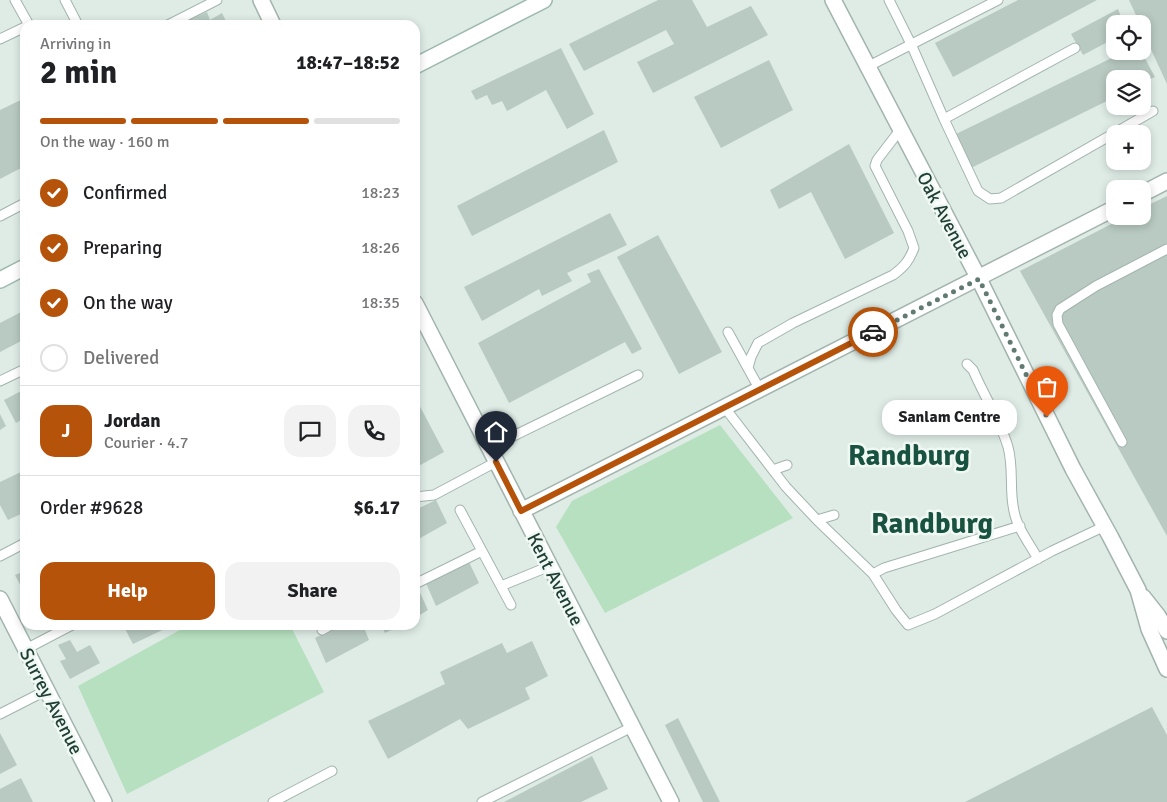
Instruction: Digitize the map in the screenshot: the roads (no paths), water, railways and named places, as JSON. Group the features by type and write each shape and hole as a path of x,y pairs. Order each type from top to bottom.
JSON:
{"street":[{"path":"261,0 271,20"},
{"path":"420,63 544,0"},
{"name":"Oak Avenue","path":"833,0 979,279 1073,468 1138,590 1167,631"},
{"path":"1151,189 1167,181"},
{"path":"521,511 1106,213"},
{"path":"0,280 20,270"},
{"name":"Kent Avenue","path":"420,313 671,802"},
{"name":"Oak Avenue","path":"1138,590 1149,628 1167,669"},
{"name":"Surrey Avenue","path":"0,599 104,802"}],"lane":[{"path":"15,0 26,20"},
{"path":"66,0 76,20"},
{"path":"178,20 217,0"},
{"path":"889,0 912,44 944,119 978,191 990,199 1001,198 1153,110"},
{"path":"867,67 998,0"},
{"path":"0,39 20,29"},
{"path":"944,119 1076,48"},
{"path":"748,368 758,343 793,323 892,275 904,267 909,260 914,248 908,231 875,166 877,160 900,130"},
{"path":"0,216 20,206"},
{"path":"1122,442 1058,324 1057,315 1060,309 1096,286 1167,248"},
{"path":"728,332 760,390"},
{"path":"966,364 973,370 1003,431 1014,514 1038,559"},
{"path":"0,381 20,371"},
{"path":"489,448 638,375"},
{"path":"724,408 773,470 817,520 873,574 908,626 935,614 1105,526"},
{"path":"420,496 434,495 496,462"},
{"path":"773,470 787,465"},
{"path":"460,510 511,606"},
{"path":"817,520 834,515"},
{"path":"873,574 884,568 1020,526"},
{"path":"0,556 20,546"},
{"path":"420,582 482,551"},
{"path":"501,586 550,566"},
{"path":"26,649 62,630"},
{"path":"0,714 47,690"},
{"path":"482,802 632,727"},
{"path":"273,802 332,771"}],"place":[{"name":"Sanlam Centre","path":"1047,417"}],"district":[{"name":"Randburg","path":"909,455"},
{"name":"Randburg","path":"932,523"}]}
